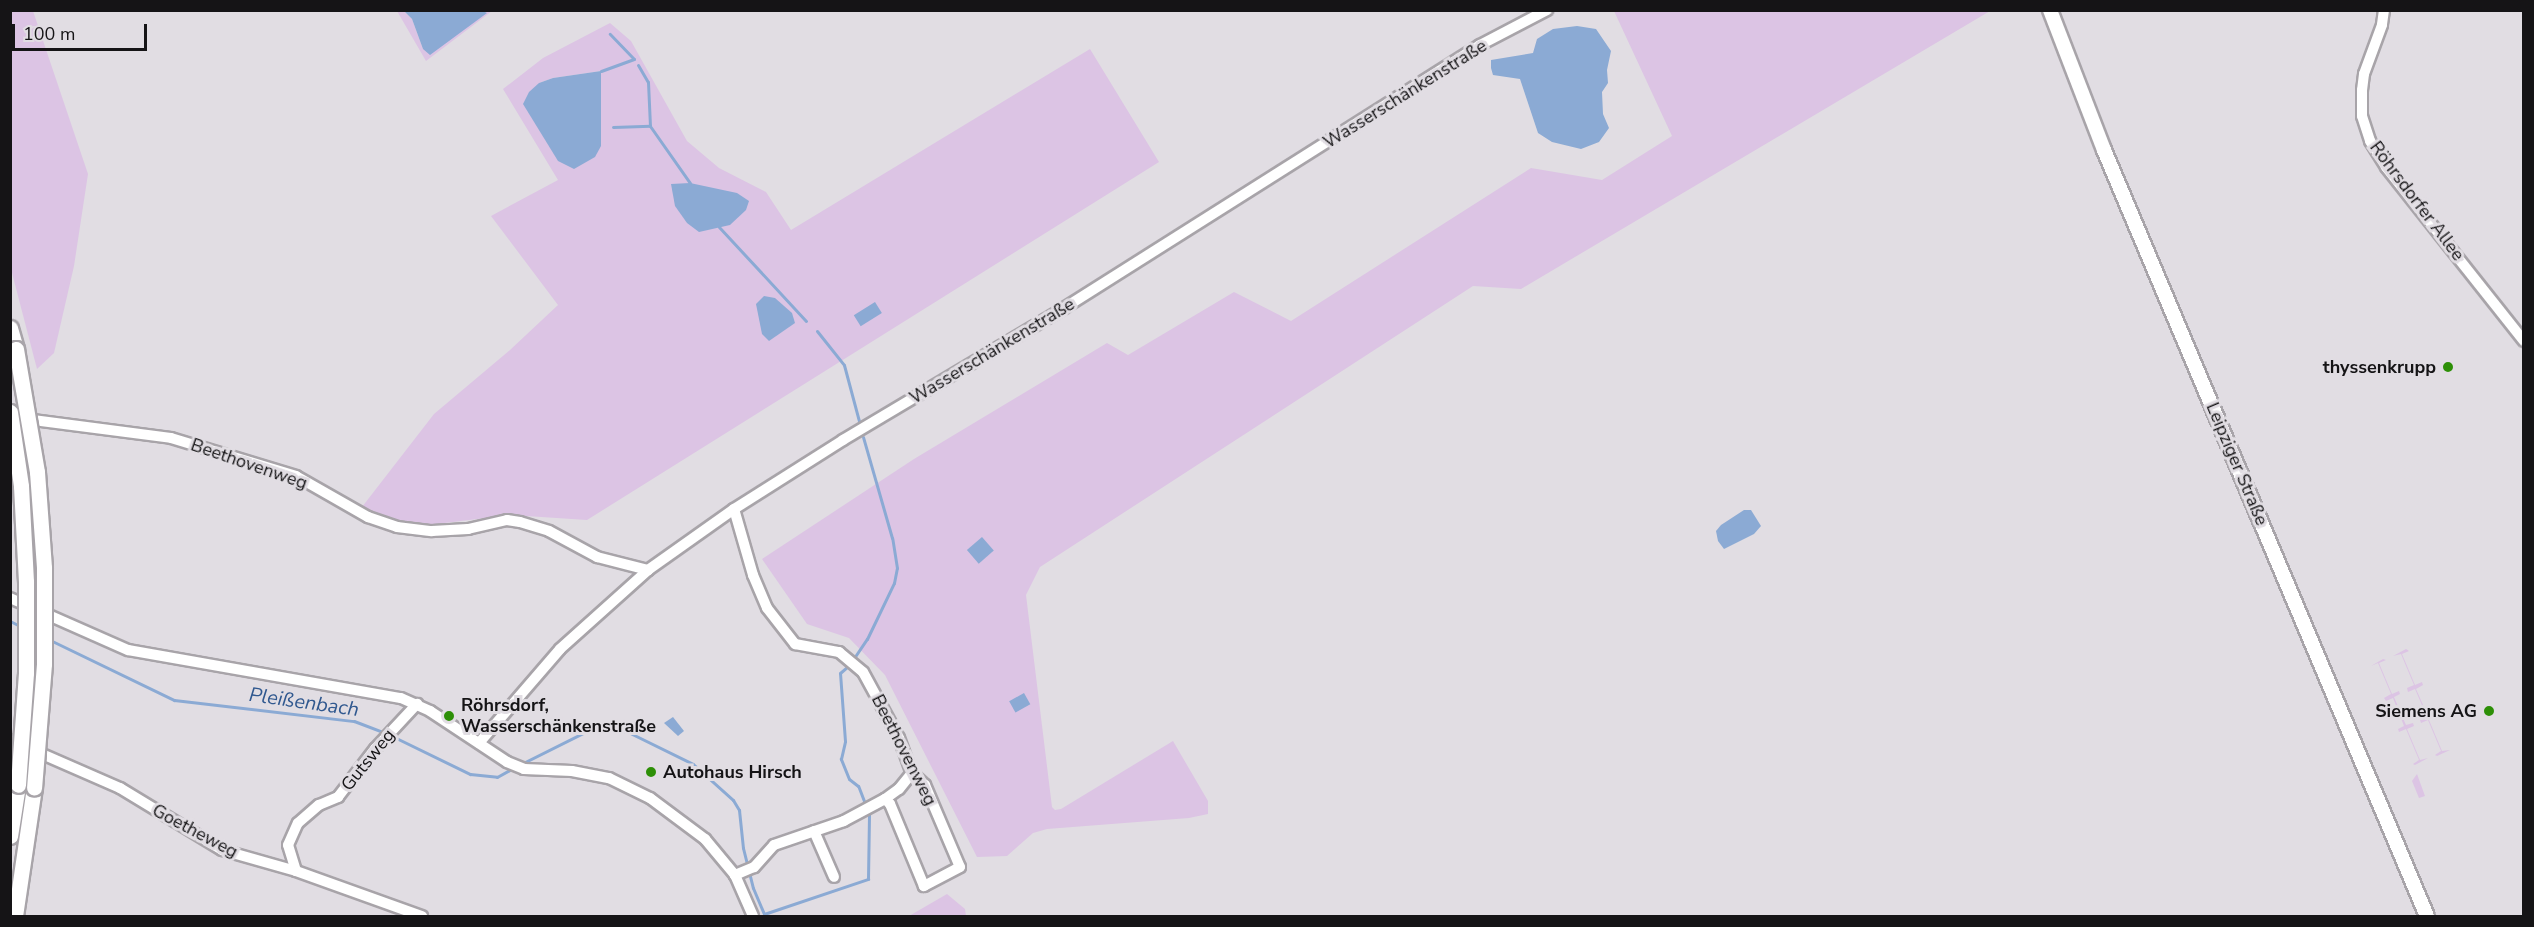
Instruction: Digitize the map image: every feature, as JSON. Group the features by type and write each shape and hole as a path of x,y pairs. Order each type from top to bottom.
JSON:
{"highway":[{"path":"10,328 29,418 42,533 44,664 34,788 15,916"},
{"path":"10,412 21,486 26,582 26,673 18,784 10,836"}],"main road":[{"name":"Leipziger Straße","path":"2050,10 2109,161 2427,916"}],"street":[{"name":"Wasserschänkenstraße","path":"479,743 560,649 648,570 734,509 843,440 1064,308 1480,45 1547,10"},
{"name":"Röhrsdorfer Allee","path":"2384,10 2379,34 2364,74 2362,90 2362,116 2370,141 2386,167 2523,340"},
{"name":"Beethovenweg","path":"10,417 171,438 296,476 368,517 398,527 432,531 468,529 507,520 520,522 549,531 597,556 648,570"},
{"name":"Beethovenweg","path":"734,509 753,575 767,609 795,644 839,652 863,672 899,738 912,773 925,785 960,867 924,886 890,804 885,799"},
{"path":"10,598 88,635 128,650 369,692 417,704 507,762 524,769 591,774 630,787 650,798 744,871 753,916"},
{"name":"Gutsweg","path":"296,871 288,845 298,823 319,805 338,797 382,741 417,704"},
{"name":"Goetheweg","path":"10,740 120,788 222,850 296,871 422,916"},
{"path":"744,871 774,845 867,810 899,789 912,773"},
{"path":"814,831 834,877"}],"shaded area":[{"path":"11,10 33,11 88,174 74,266 54,353 37,369 11,269"},
{"path":"397,11 404,11 412,19 423,49 486,12 481,11 492,11 426,61"},
{"path":"1614,11 1990,11 1521,289 1473,286 1040,567 1026,595 1052,807 1055,810 1061,809 1173,741 1208,801 1208,814 1189,818 1047,829 1033,833 1007,856 977,857 885,675 849,638 807,624 762,559 914,459 1107,343 1128,355 1234,292 1291,321 1531,168 1602,180 1672,136"},
{"path":"610,23 631,41 687,141 719,168 766,192 791,230 1090,49 1159,162 587,520 511,515 412,527 362,507 434,414 510,350 558,305 491,216 558,180 503,89 543,58","holes":["601,71 601,103 539,83 553,78"]},
{"path":"2406,649 2409,651 2402,654 2415,685 2422,682 2423,685 2416,689 2428,716 2435,714 2436,717 2429,720 2442,751 2450,750 2437,756 2435,755 2441,751 2428,720 2421,723 2420,720 2427,717 2415,689 2408,692 2407,688 2414,685 2401,654 2393,656"},
{"path":"2383,659 2386,660 2379,663 2392,694 2399,691 2400,694 2394,697 2406,725 2413,723 2414,726 2407,729 2420,760 2428,758 2415,765 2413,764 2419,760 2406,729 2399,732 2398,729 2404,726 2393,698 2386,701 2384,698 2391,694 2378,663 2371,666"},
{"path":"2417,774 2425,796 2419,798 2412,781"},
{"path":"947,894 965,909 966,916 909,916"}],"water":[{"path":"481,10 487,13 430,55 423,49 412,19 404,11"},
{"path":"1577,26 1596,29 1611,51 1607,70 1608,83 1602,92 1603,114 1609,128 1599,142 1581,149 1552,142 1538,133 1520,79 1493,75 1491,68 1491,60 1533,53 1537,39 1553,29"},
{"path":"601,71 601,146 595,157 574,169 558,161 523,104 529,92 539,83 553,78"},
{"path":"690,183 737,193 749,201 746,210 730,225 699,232 687,223 675,206 671,184"},
{"path":"764,296 775,298 792,313 795,323 769,341 762,334 756,304"},
{"path":"875,302 882,313 861,326 854,315"},
{"path":"1744,510 1751,510 1761,526 1754,534 1724,549 1718,541 1716,531 1721,525"},
{"path":"982,537 994,551 979,564 967,550"},
{"path":"1024,693 1030,704 1015,713 1009,701"},
{"path":"673,717 684,731 678,736 664,723"}],"waterway":[{"path":"601,71 634,59 610,34"},
{"path":"638,65 648,82 650,126"},
{"path":"613,127 650,126 690,183"},
{"path":"719,227 806,321"},
{"path":"817,331 844,365 859,421"},
{"path":"854,658 867,639 894,583 897,568 892,538 863,437"},
{"name":"Pleißenbach","path":"10,621 20,626"},
{"name":"Pleißenbach","path":"50,640 174,700 354,721 386,733"},
{"path":"764,914 868,879 869,814 858,786 849,779 841,759 845,741 840,673 847,667"},
{"name":"Pleißenbach","path":"521,764 599,725 630,733 693,764 733,800 739,810 743,848 753,888 765,916"},
{"name":"Pleißenbach","path":"392,736 470,774 497,777 513,768"}],"place":[{"name":"thyssenkrupp","path":"2448,367"},
{"name":"Siemens AG","path":"2489,711"},
{"name":"Röhrsdorf, Wasserschänkenstraße","path":"449,716"},
{"name":"Autohaus Hirsch","path":"651,772"}]}
